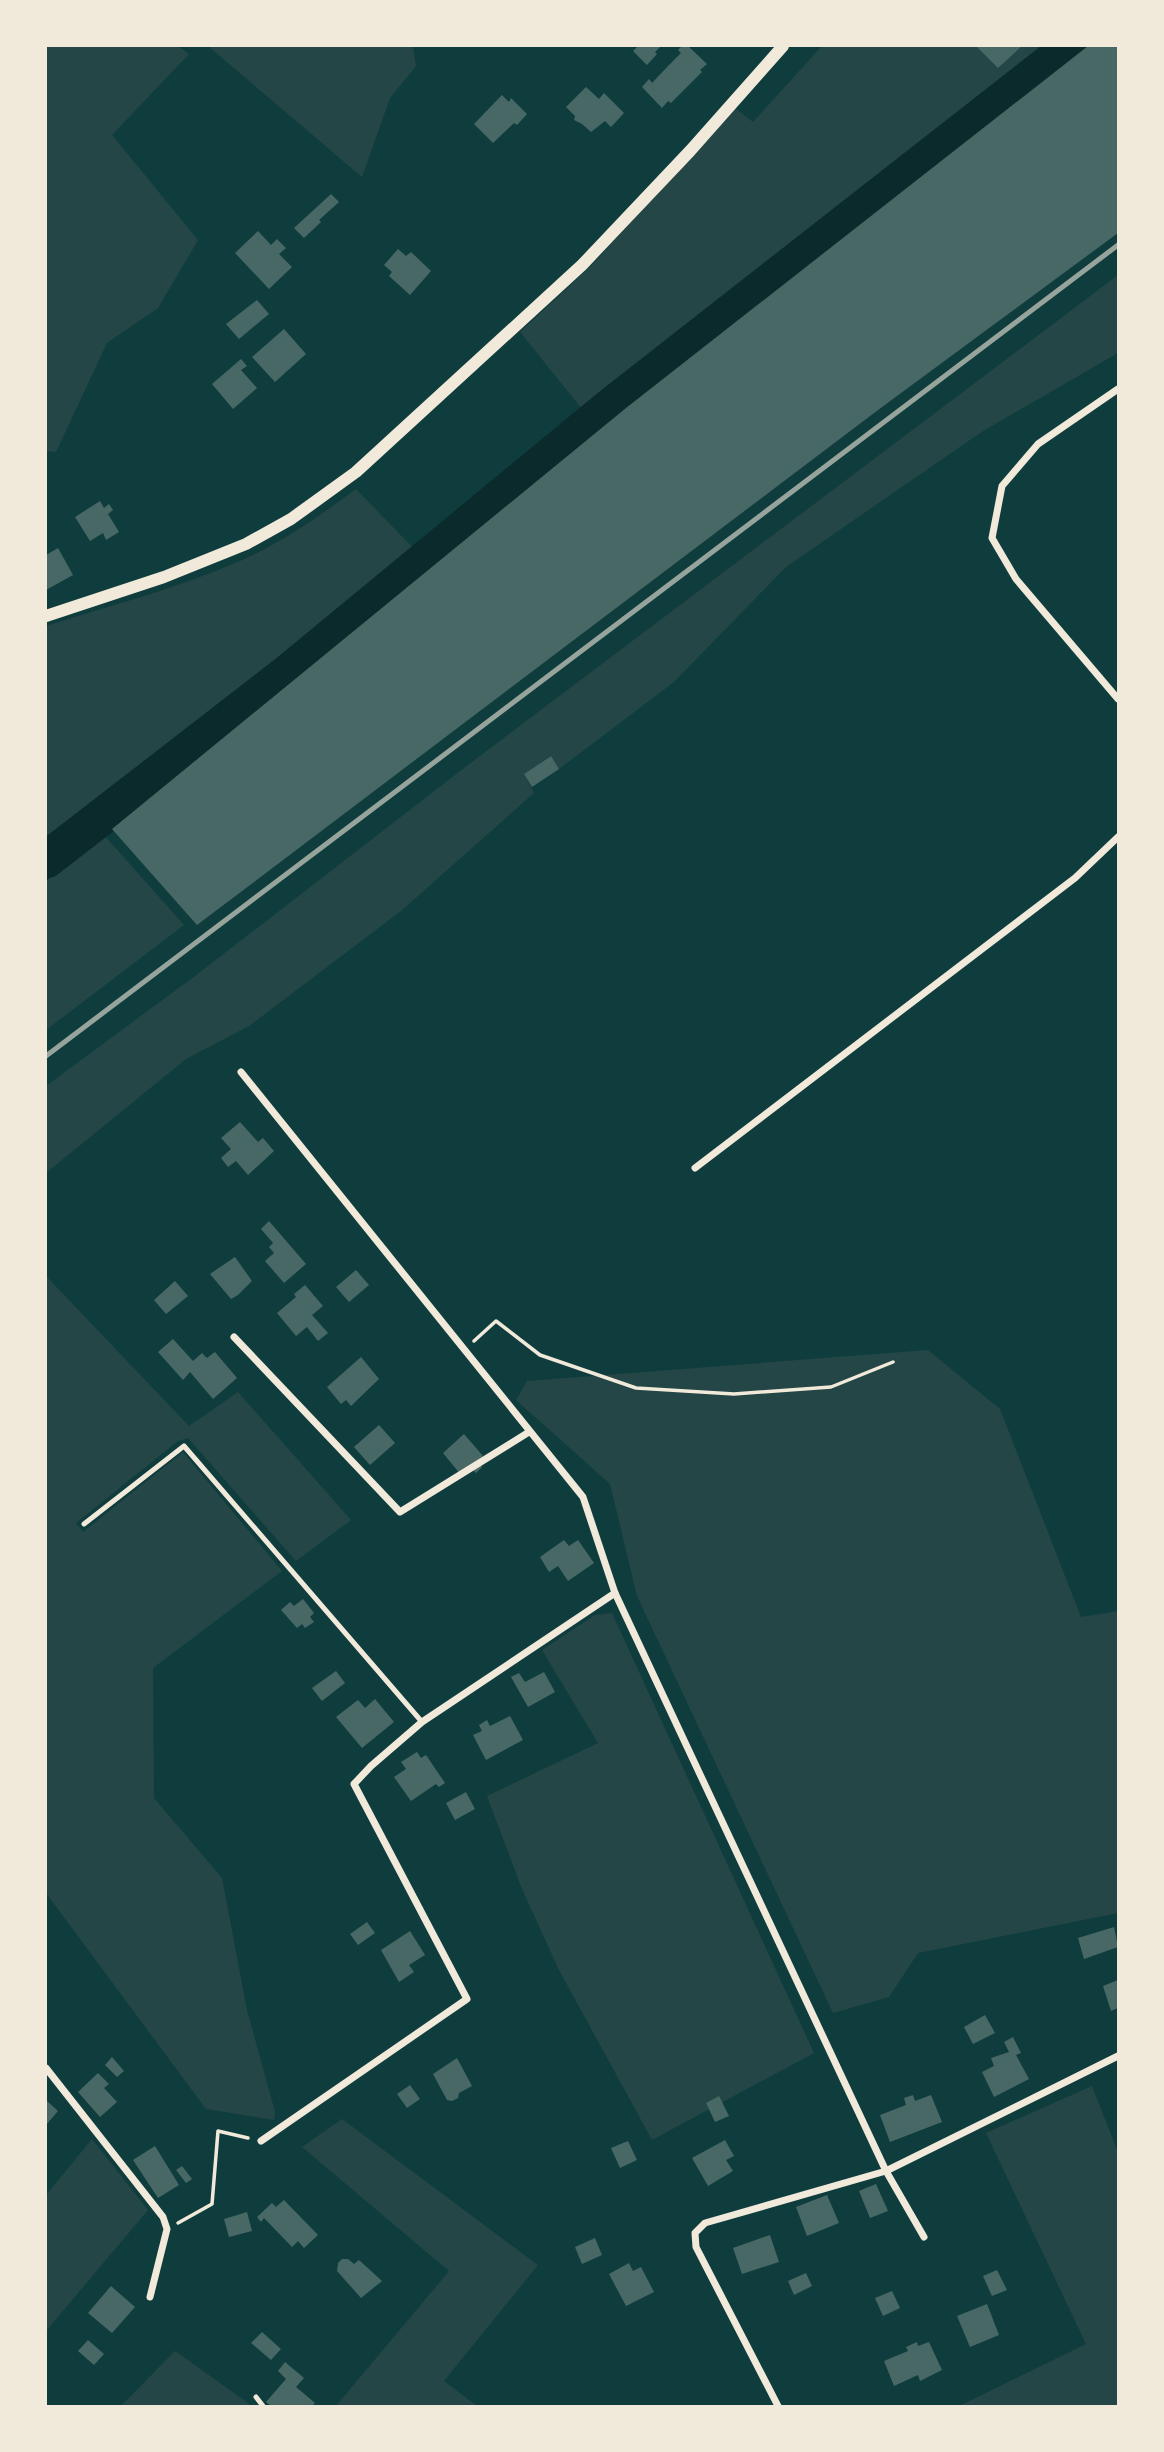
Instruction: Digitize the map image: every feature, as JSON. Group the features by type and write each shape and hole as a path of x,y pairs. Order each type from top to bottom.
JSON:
{"street":[{"path":"46,616 198,564 246,544 291,519 356,472 591,255 690,151 783,46"},
{"path":"1118,389 1038,444 1011,475 1002,486 992,538 1016,579 1118,699"},
{"path":"695,1167 1076,878 1118,837"},
{"path":"241,1072 583,1497 615,1593 886,2171 924,2237"},
{"path":"234,1337 400,1512 529,1432"},
{"path":"261,2141 467,1998 354,1784 422,1722 615,1593"},
{"path":"778,2406 696,2247 695,2233 705,2223 886,2171 1118,2056"},
{"path":"46,2068 163,2217 167,2229 150,2297"}],"lane":[{"path":"84,1524 184,1446 422,1722"},
{"path":"257,2397 263,2406"}],"path":[{"path":"464,1350 496,1321 540,1355 636,1388 734,1394 831,1387 893,1362"},
{"path":"167,2229 212,2203 218,2131 261,2141"}],"shaded area":[{"path":"46,46 178,46 189,54 112,135 198,240 158,308 107,343 56,452 46,451"},
{"path":"208,46 413,46 416,66 390,98 362,177"},
{"path":"822,46 1060,46 815,228 586,414 520,332 590,267 735,108 753,122"},
{"path":"1118,275 1118,353 983,431 786,567 674,682 559,769 550,756 524,774 534,793 401,911 249,1026 186,1059 46,1173 46,1086 195,976 464,768"},
{"path":"356,489 419,554 101,805 46,843 46,626 177,585 253,555 306,524"},
{"path":"101,805 112,821 46,881 46,843"},
{"path":"103,834 184,925 46,1030 46,878"},
{"path":"46,1276 189,1426 238,1392 351,1520 296,1561 188,1438 178,1441 76,1523 83,1532 183,1452 282,1571 153,1668 154,1798 222,1878 247,2010 275,2112 274,2120 206,2109 46,1893"},
{"path":"928,1350 1000,1409 1081,1617 1118,1611 1118,1913 918,1953 889,1997 833,2013 637,1596 610,1484 516,1400 527,1381"},
{"path":"612,1613 814,2053 652,2140 559,1970 522,1889 487,1796 598,1743 542,1650 595,1615"},
{"path":"1092,2086 1118,2152 1118,2406 959,2406 1086,2344 986,2133"},
{"path":"342,2119 538,2265 444,2381 477,2406 336,2406 449,2271 302,2147"},
{"path":"92,2139 148,2210 46,2331 46,2195"},
{"path":"175,2351 248,2403 250,2406 121,2406"}],"building":[{"path":"638,46 661,46 647,65 633,51"},
{"path":"682,46 688,46 707,64 671,103 668,101 662,108 642,87 649,79 652,83 681,53 678,50"},
{"path":"976,46 1022,46 998,68"},
{"path":"1088,46 1118,46 1118,233 878,410 197,925 112,829 626,408"},
{"path":"586,87 599,99 604,93 624,113 611,127 605,121 591,132 574,120 575,116 566,107"},
{"path":"502,95 509,102 511,98 527,114 493,143 474,124"},
{"path":"331,194 339,202 304,238 294,228"},
{"path":"258,231 271,245 277,239 286,248 279,254 292,267 269,289 235,253"},
{"path":"398,249 406,256 411,252 431,271 410,295 389,276 392,272 384,265"},
{"path":"257,300 269,314 239,339 226,324"},
{"path":"284,329 306,354 275,382 252,357"},
{"path":"241,359 247,366 241,370 257,388 233,409 212,384"},
{"path":"100,501 104,508 109,504 113,510 108,514 119,532 106,540 103,533 90,541 75,517"},
{"path":"58,548 73,575 46,590 46,555"},
{"path":"551,756 559,769 532,787 524,774"},
{"path":"240,1122 258,1142 263,1138 274,1151 248,1175 236,1161 228,1167 221,1158 231,1149 221,1138"},
{"path":"269,1221 306,1264 284,1283 265,1261 274,1253 269,1247 273,1243 261,1229"},
{"path":"235,1257 252,1281 231,1299 210,1274"},
{"path":"356,1270 369,1285 349,1302 336,1287"},
{"path":"175,1281 188,1296 166,1314 154,1300"},
{"path":"305,1285 323,1306 312,1315 328,1333 318,1341 307,1327 296,1336 277,1313 296,1297 294,1294"},
{"path":"173,1339 193,1361 202,1353 207,1358 215,1352 237,1378 213,1399 190,1372 183,1380 158,1352"},
{"path":"361,1357 379,1379 351,1406 346,1400 341,1404 327,1387"},
{"path":"379,1425 395,1443 370,1465 354,1447"},
{"path":"464,1434 483,1456 477,1461 482,1467 476,1473 470,1467 461,1475 443,1453"},
{"path":"564,1540 569,1546 578,1540 594,1563 568,1581 558,1566 549,1572 540,1557"},
{"path":"303,1599 314,1613 310,1617 314,1622 305,1628 302,1624 297,1628 281,1610 290,1602 294,1606"},
{"path":"336,1671 345,1683 322,1701 312,1688"},
{"path":"544,1672 555,1692 528,1707 511,1677 519,1673 525,1682"},
{"path":"375,1699 394,1722 362,1748 336,1717 358,1700 365,1708"},
{"path":"510,1716 523,1740 486,1760 473,1735 482,1731 479,1725 487,1720 490,1726"},
{"path":"417,1752 421,1758 426,1755 445,1783 439,1787 436,1784 411,1801 394,1777 406,1769 401,1762"},
{"path":"466,1792 475,1809 455,1820 446,1803"},
{"path":"367,1922 375,1933 358,1945 350,1934"},
{"path":"1114,1927 1118,1947 1084,1959 1078,1938"},
{"path":"410,1931 425,1955 409,1965 414,1972 399,1982 381,1950"},
{"path":"1118,1980 1118,2008 1111,2011 1103,1986"},
{"path":"985,2015 995,2033 973,2044 964,2027"},
{"path":"1013,2037 1021,2053 1016,2055 1029,2079 994,2097 982,2072 994,2066 991,2058 1009,2052 1004,2042"},
{"path":"112,2057 124,2071 117,2077 105,2065"},
{"path":"457,2058 472,2086 459,2093 458,2098 452,2101 447,2100 433,2074"},
{"path":"98,2073 109,2084 104,2088 117,2102 100,2117 78,2092"},
{"path":"410,2085 420,2099 407,2108 397,2094"},
{"path":"913,2095 915,2101 931,2095 942,2122 890,2142 880,2115 906,2105 904,2098"},
{"path":"719,2096 729,2116 715,2122 706,2103"},
{"path":"46,2100 58,2111 46,2125"},
{"path":"725,2140 734,2156 726,2160 733,2171 708,2186 692,2158"},
{"path":"628,2141 637,2160 620,2168 611,2148"},
{"path":"155,2146 179,2185 158,2198 133,2160"},
{"path":"182,2166 192,2179 186,2183 176,2170"},
{"path":"876,2184 888,2211 870,2218 859,2191"},
{"path":"827,2195 839,2223 807,2236 796,2207"},
{"path":"284,2200 318,2235 304,2248 298,2241 292,2247 264,2218 261,2222 257,2217 272,2203 276,2207"},
{"path":"247,2212 252,2231 229,2237 224,2219"},
{"path":"770,2235 779,2262 742,2274 733,2248"},
{"path":"595,2238 602,2255 582,2264 575,2247"},
{"path":"342,2259 348,2259 354,2264 359,2260 382,2281 361,2298 337,2271 338,2263"},
{"path":"629,2263 633,2271 641,2267 654,2292 626,2306 609,2274"},
{"path":"997,2270 1007,2290 992,2296 983,2276"},
{"path":"806,2273 812,2286 794,2295 788,2281"},
{"path":"111,2286 135,2307 112,2333 88,2313"},
{"path":"892,2291 900,2308 883,2316 875,2298"},
{"path":"987,2304 999,2335 970,2347 957,2316"},
{"path":"262,2332 281,2349 271,2360 251,2343"},
{"path":"88,2340 104,2354 94,2365 78,2351"},
{"path":"917,2342 918,2346 929,2342 942,2370 920,2381 918,2375 894,2386 884,2361 908,2351 906,2347"},
{"path":"285,2362 304,2378 296,2387 315,2403 312,2406 271,2406 266,2402 286,2379 278,2371"}],"waterway":[{"path":"46,860 285,675 611,406 1071,46"}],"railway":[{"path":"46,1056 1118,245"}]}
